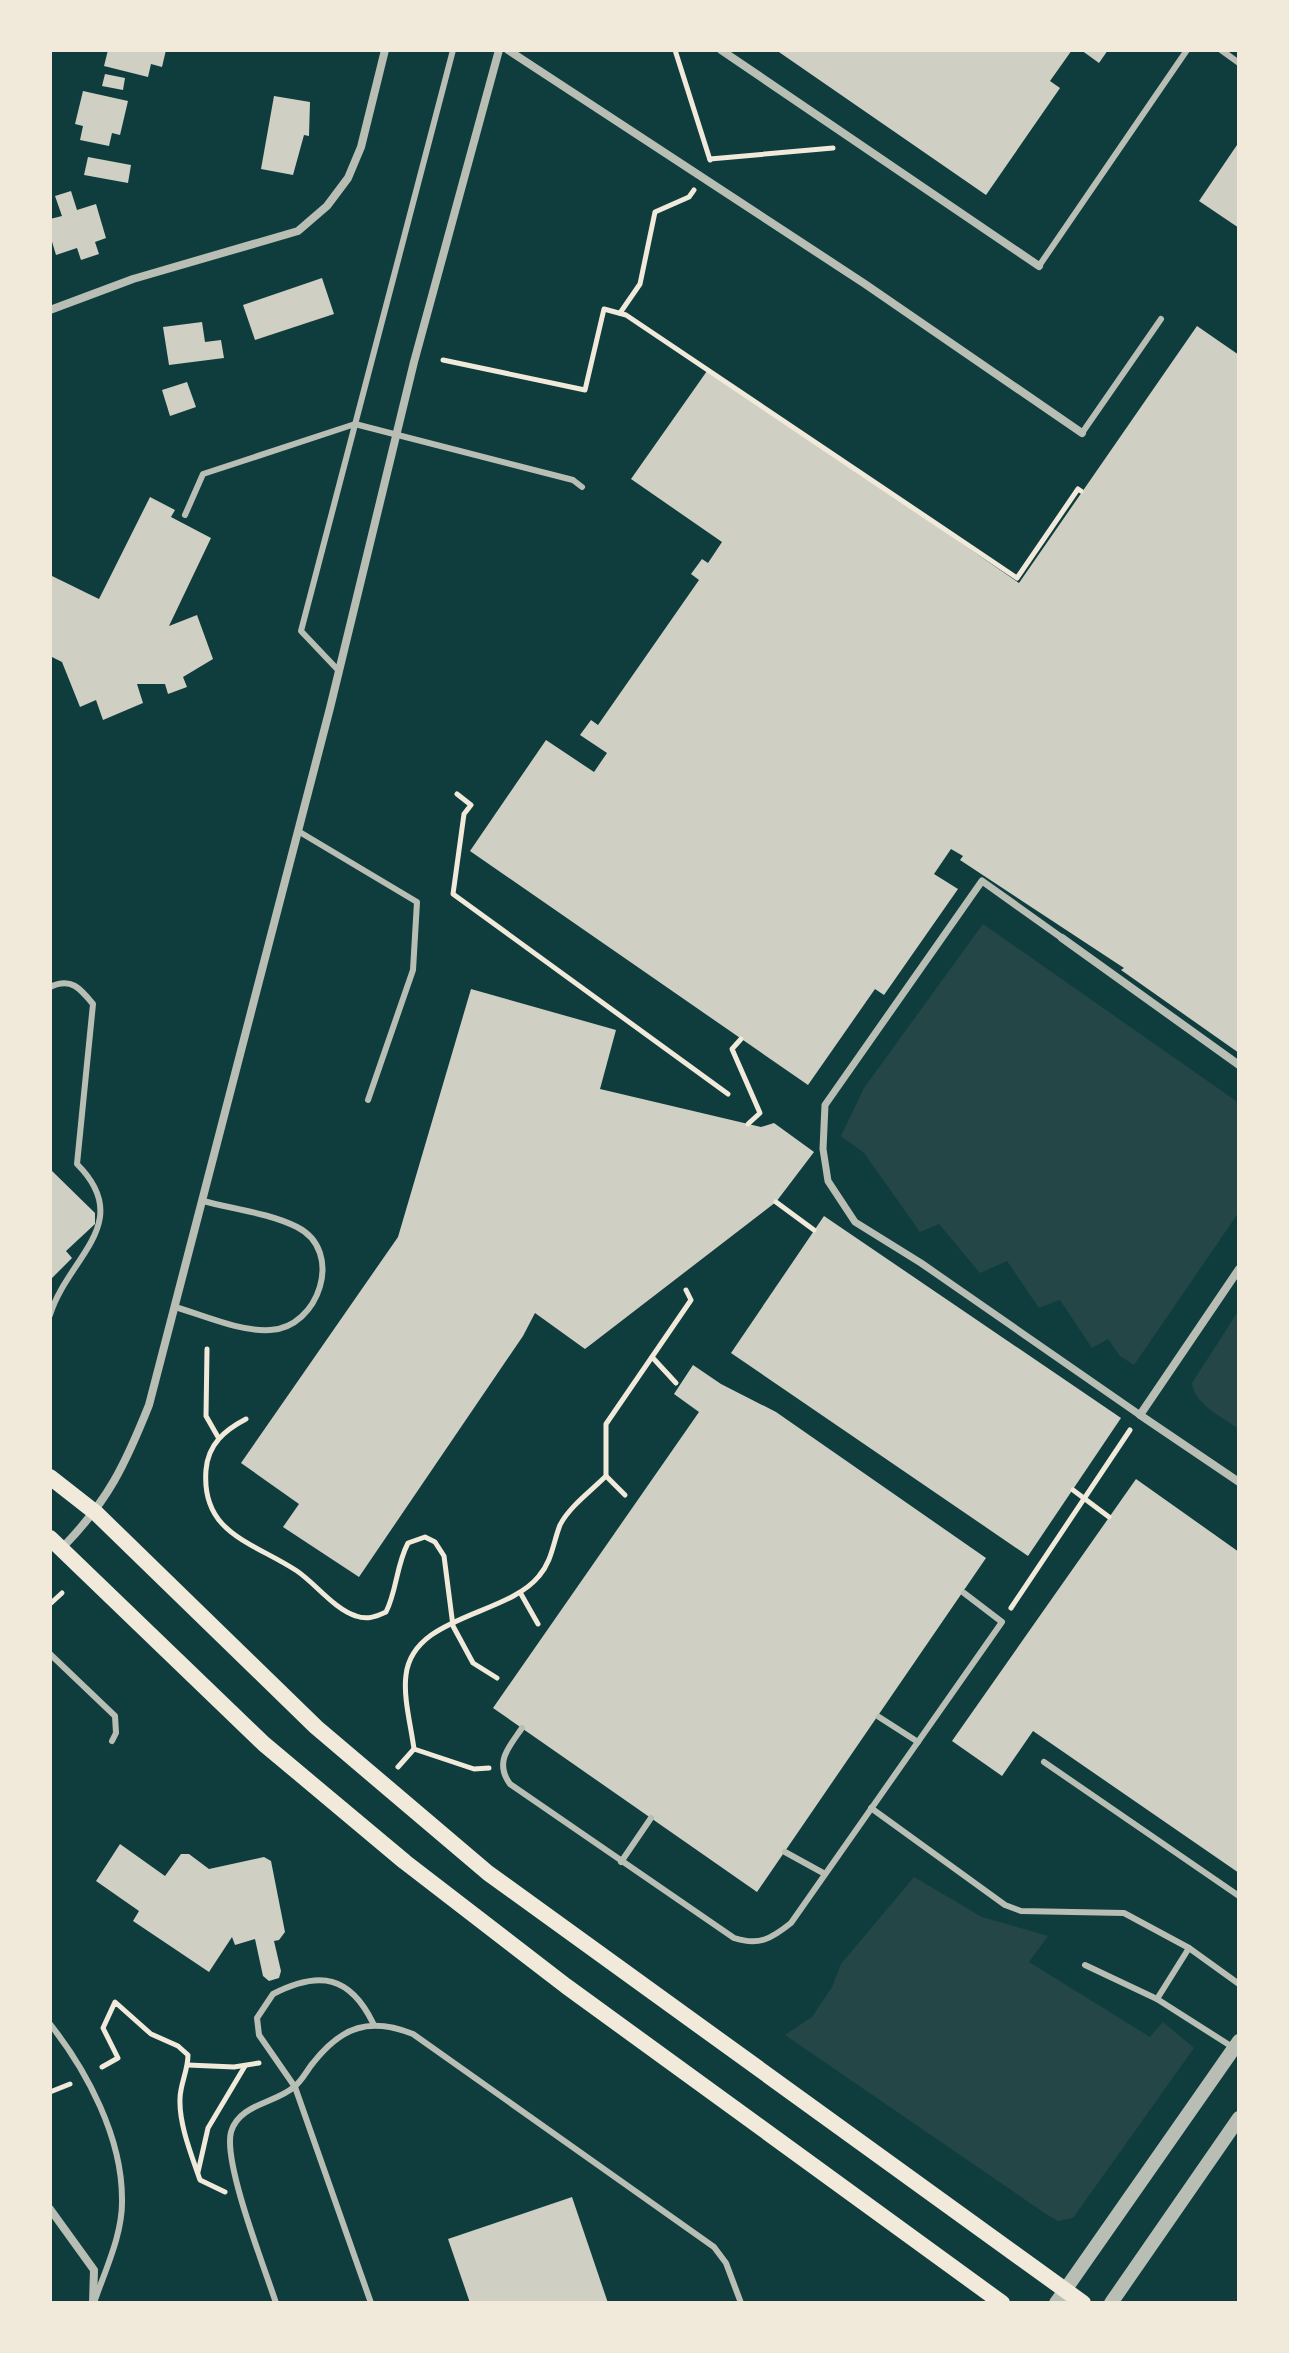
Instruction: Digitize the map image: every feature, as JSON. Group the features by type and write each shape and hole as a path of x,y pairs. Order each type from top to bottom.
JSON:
{"main road":[{"path":"50,1477 96,1513 316,1727 488,1873 1061,2297 1083,2303"},
{"path":"56,1543 116,1605 264,1744 405,1862 566,1986 1002,2303"}],"street":[{"path":"50,310 133,279 298,231 327,206 348,178 361,147 385,50"},
{"path":"56,1543 96,1513 126,1462 149,1405 203,1201 254,989 298,831 396,433 499,50"},
{"path":"508,50 1082,433"},
{"path":"721,50 1039,266"},
{"path":"1239,1065 982,881 825,1105 823,1149 828,1181 855,1222 921,1263 1239,1482"},
{"path":"1140,1415 1239,1269"},
{"path":"1061,2297 1236,2045"},
{"path":"1111,2303 1239,2118"},
{"path":"50,2209 94,2270 93,2303"}],"lane":[{"path":"338,670 301,631 453,50"},
{"path":"1039,266 1187,50"},
{"path":"1221,50 1239,63"},
{"path":"1082,433 1161,319"},
{"path":"185,515 203,474 355,424 573,480 582,487"},
{"path":"298,831 417,902 413,970 368,1100"},
{"path":"50,987 64,982 74,984 93,1004 77,1164 101,1198 101,1216 94,1237 54,1301 50,1315"},
{"path":"175,1307 269,1330 293,1324 310,1311 320,1286 323,1261 315,1243 299,1228 203,1201"},
{"path":"522,1728 505,1753 502,1768 510,1784 526,1798 734,1938 756,1943 766,1941 791,1923 1002,1622 964,1593"},
{"path":"50,1654 115,1716 116,1733 112,1741"},
{"path":"879,1717 918,1742"},
{"path":"1044,1762 1239,1896"},
{"path":"871,1808 1005,1905 1021,1911 1124,1913 1189,1948 1239,1984"},
{"path":"621,1862 651,1818"},
{"path":"785,1852 825,1874"},
{"path":"1157,1999 1189,1948"},
{"path":"1085,1965 1157,1999 1236,2045"},
{"path":"371,2303 295,2087 259,2035 257,2018 273,1994 285,1988 326,1980 346,1985 361,1999 373,2023"},
{"path":"276,2303 230,2150 231,2131 252,2108 295,2087 335,2038 373,2023 387,2024 413,2034 714,2247 726,2263 741,2303"},
{"path":"50,2024 76,2058 98,2105 113,2148 122,2198 118,2234 93,2303"}],"path":[{"path":"620,313 640,284 655,212 689,197 710,159 675,50"},
{"path":"710,159 861,145"},
{"path":"443,360 585,390 604,309 620,313 650,328 1017,578 1078,489 1081,491"},
{"path":"457,794 471,805 464,814 453,894 728,1094"},
{"path":"741,1039 732,1049 760,1113 748,1124"},
{"path":"776,1202 814,1230"},
{"path":"398,1767 414,1749 406,1674 431,1635 521,1594 546,1564 561,1524 606,1476 606,1424 691,1300 686,1290"},
{"path":"207,1349 206,1416 218,1437"},
{"path":"652,1357 676,1383"},
{"path":"1002,1622 1140,1415"},
{"path":"246,1419 218,1437 206,1464 204,1490 216,1519 240,1540 297,1571 354,1616 371,1619 386,1612 393,1599 395,1574 408,1543 425,1537 435,1542 444,1556 453,1623 473,1663 497,1678"},
{"path":"606,1476 625,1495"},
{"path":"1073,1490 1109,1517"},
{"path":"50,1604 62,1593"},
{"path":"521,1594 538,1624"},
{"path":"414,1749 474,1769 502,1768"},
{"path":"102,2067 118,2058 103,2028 115,2002 151,2034 178,2046 188,2055 180,2099 191,2156 200,2180 216,2191 242,2195"},
{"path":"188,2065 256,2065 271,2056"},
{"path":"50,2092 71,2083"}],"shaded area":[{"path":"983,924 1239,1103 1239,1212 1134,1365 1120,1356 1108,1339 1092,1348 1060,1300 1039,1308 1007,1261 980,1273 939,1224 920,1232 864,1153 841,1136 864,1088"},
{"path":"1239,1310 1239,1429 1204,1404 1192,1383"},
{"path":"914,1877 982,1917 1048,1936 1029,1962 1150,2037 1163,2022 1194,2048 1073,2218 1058,2221 1046,2214 785,2035 812,2017 832,1987 841,1964"}],"building":[{"path":"108,50 166,50 162,67 151,64 148,77 104,66"},
{"path":"776,50 1072,50 1050,81 1060,88 986,195"},
{"path":"1081,50 1108,50 1099,63"},
{"path":"105,74 125,78 123,90 102,86"},
{"path":"83,91 128,101 120,135 112,133 109,146 80,140 83,126 75,124"},
{"path":"274,96 310,102 309,136 304,135 293,175 261,169"},
{"path":"1239,142 1239,228 1199,201"},
{"path":"88,157 131,165 128,183 84,175"},
{"path":"71,191 77,210 96,204 106,238 95,242 99,254 81,260 77,248 56,255 50,235 50,219 62,216 55,196"},
{"path":"322,278 334,314 255,340 243,305"},
{"path":"202,322 205,342 221,340 224,358 169,365 163,327"},
{"path":"1197,326 1239,355 1239,1053 1121,970 1124,968 960,860 963,856 951,849 934,874 958,889 884,995 875,989 808,1085 470,851 546,740 594,772 607,753 580,735 591,720 598,725 699,580 691,574 702,559 708,563 722,542 631,479 707,371 716,374 1019,583"},
{"path":"187,382 196,407 170,416 162,390"},
{"path":"150,497 175,510 171,517 211,538 169,626 197,615 213,659 183,677 187,687 168,694 165,684 137,684 143,703 103,720 96,700 80,707 62,662 50,656 50,575 99,599"},
{"path":"471,989 616,1030 600,1089 761,1127 774,1123 814,1152 776,1202 585,1349 535,1313 523,1336 359,1577 283,1527 299,1504 241,1463 398,1237"},
{"path":"50,1169 95,1213 95,1224 66,1251 72,1258 50,1280"},
{"path":"824,1216 1121,1418 1028,1556 731,1353"},
{"path":"693,1365 721,1384 776,1412 986,1558 757,1892 493,1708 699,1412 674,1394"},
{"path":"1136,1479 1239,1552 1239,1873 1033,1731 1002,1776 952,1741"},
{"path":"120,1844 165,1876 181,1854 189,1854 209,1869 264,1857 271,1861 285,1932 274,1941 281,1971 279,1978 269,1981 263,1976 255,1939 235,1945 232,1937 209,1972 133,1921 139,1911 96,1881"},
{"path":"572,2197 608,2303 470,2303 448,2239"}]}
